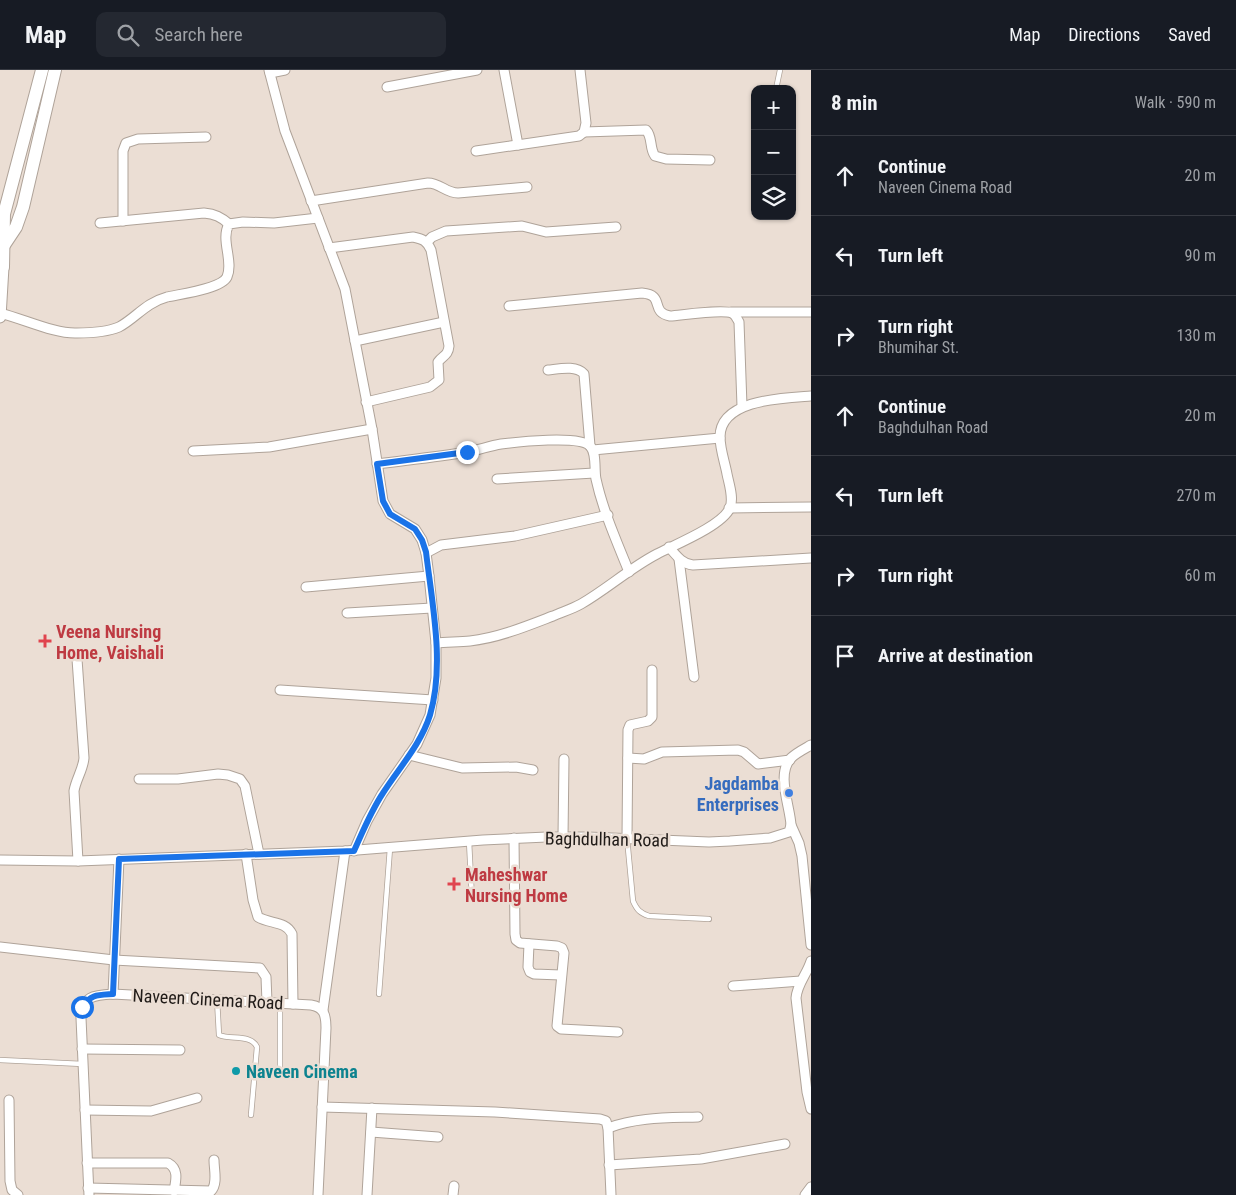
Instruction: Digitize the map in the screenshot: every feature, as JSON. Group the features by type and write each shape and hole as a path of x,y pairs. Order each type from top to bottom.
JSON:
{"main road":[{"path":"2,271 4,245 2,213 42,70"},
{"path":"4,245 16,227 23,207 55,70"}],"street":[{"path":"285,70 269,72 286,131 345,289 372,429 383,501 390,514 415,529 422,540 426,552 436,643 436,678 430,714 423,731 382,794 350,851 320,1008 326,1018 326,1028 318,1195"},
{"path":"387,87 463,71 477,70"},
{"path":"504,70 518,144"},
{"path":"580,70 586,123 584,132"},
{"path":"476,151 579,136 584,132 646,130 649,133 652,152 655,156 666,159 710,160"},
{"path":"124,220 122,151 126,143 138,139 206,137"},
{"path":"311,201 428,183 434,183 451,193 527,187"},
{"path":"100,223 204,213 220,216 229,224 243,222 274,223 318,218"},
{"path":"2,271 0,315 21,318 65,332 76,333 113,329 153,302 207,288 226,278 228,270 226,229 229,224"},
{"path":"427,242 432,236 446,231 522,226 546,232 616,227"},
{"path":"329,248 413,237 421,238 427,242 431,250 449,352 438,362 439,380 430,387 366,402"},
{"path":"509,306 642,293 655,297 659,311 670,316 722,312 811,312"},
{"path":"731,312 739,322 742,406"},
{"path":"354,341 444,322"},
{"path":"548,370 575,368 584,374 594,473 629,572"},
{"path":"436,643 481,639 499,635 579,605 646,559 706,530 730,508 731,492 720,438 727,418 742,406 765,401 811,396"},
{"path":"193,452 268,447 372,429"},
{"path":"377,464 467,452 520,442 574,440 583,441 592,448 720,438"},
{"path":"497,479 594,473"},
{"path":"730,508 811,507"},
{"path":"426,552 441,545 515,536 608,515"},
{"path":"669,547 679,559 687,564 811,558"},
{"path":"679,559 694,677"},
{"path":"306,588 429,576"},
{"path":"347,613 432,608"},
{"path":"77,659 84,758 83,767 75,784 74,791 78,860"},
{"path":"627,838 628,730 630,725 648,721 652,717 652,670"},
{"path":"280,690 432,700"},
{"path":"811,745 790,760 785,767 784,777 791,825 807,856 811,945"},
{"path":"628,758 644,758 662,752 738,750 744,752 758,764 790,760"},
{"path":"409,755 462,768 516,767 533,770"},
{"path":"563,837 564,759"},
{"path":"139,779 178,779 218,774 236,776 245,786 259,854"},
{"name":"Baghdulhan Road","path":"0,860 119,859 350,851 514,838 627,838 709,842 770,838 789,832 791,825"},
{"path":"514,838 516,940 520,943 556,946 562,948 564,953 565,959 561,975 557,1026 561,1029 618,1032"},
{"path":"246,854 253,900 258,917 284,925 292,934 292,1004"},
{"path":"113,994 119,859"},
{"path":"529,944 528,967 530,972 534,974 561,975"},
{"path":"0,947 114,960 260,968 266,977 267,1002"},
{"path":"811,961 797,990 796,998 807,1092 811,1109"},
{"path":"734,986 801,981"},
{"name":"Naveen Cinema Road","path":"88,1192 82,1007 88,998 113,994 267,1002 320,1008"},
{"path":"82,1049 180,1050"},
{"path":"85,1110 151,1111 197,1098"},
{"path":"8,1100 10,1181 12,1190 18,1195"},
{"path":"322,1107 592,1118 606,1121 608,1128 610,1195"},
{"path":"368,1195 372,1108"},
{"path":"608,1128 622,1123 641,1120 698,1117"},
{"path":"371,1132 438,1137"},
{"path":"609,1165 701,1159 785,1144"},
{"path":"88,1192 212,1191 215,1183 214,1160"},
{"path":"87,1163 168,1163 173,1166 175,1171 174,1191"},
{"path":"806,1195 811,1187"}],"lane":[{"path":"777,85 780,70"},
{"path":"627,838 634,901 636,908 641,913 649,916 709,919"},
{"path":"469,841 472,899"},
{"path":"379,994 390,848"},
{"path":"217,999 219,1035 225,1038 249,1039 255,1042 257,1047 251,1115"},
{"path":"280,1003 280,1076"},
{"path":"0,1060 83,1064"}],"place":[{"name":"Veena Nursing Home, Vaishali","path":"45,641"},
{"name":"Jagdamba Enterprises","path":"789,793"},
{"name":"Maheshwar Nursing Home","path":"454,884"},
{"name":"Naveen Cinema","path":"236,1071"}],"route":[{"path":"82,1007 88,998 113,994 119,859 354,851 367,821 382,794 417,744 430,714 436,678 436,643 426,552 422,540 415,529 390,514 383,501 377,464 467,452"}]}
